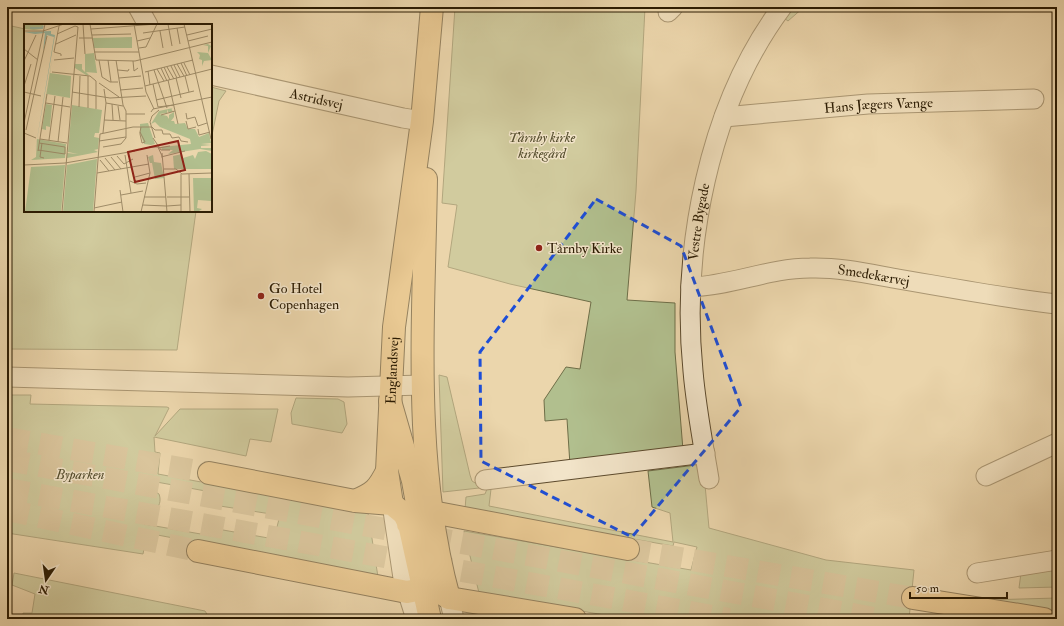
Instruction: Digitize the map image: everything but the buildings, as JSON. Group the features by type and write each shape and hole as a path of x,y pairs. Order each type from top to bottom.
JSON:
{"main road":[{"name":"Englandsvej","path":"392,504 387,471 394,327 422,121 432,7"},
{"name":"Englandsvej","path":"414,523 426,458 423,385 426,167 422,121"},
{"path":"390,394 413,481 414,523 430,619"},
{"path":"355,501 372,493 379,486 387,471"},
{"path":"210,473 355,501 392,504 414,523 628,549"},
{"path":"198,551 425,584 449,598 575,619"},
{"path":"913,598 1044,619"},
{"path":"461,619 475,607 486,604"}],"street":[{"path":"138,7 147,24"},
{"name":"Vestre Bygade","path":"709,479 693,371 691,287 696,230 706,177 724,117 747,64 776,10"},
{"name":"Astridsvej","path":"212,75 422,121"},
{"name":"Hans Jægers Vænge","path":"724,117 868,104 1034,99"},
{"name":"Smedekærvej","path":"691,287 712,286 776,271 811,268 862,273 1022,300 1057,304"},
{"path":"7,377 348,387 390,394 423,385"},
{"path":"986,476 1057,443"},
{"path":"485,480 705,453"},
{"path":"976,573 1057,560"},
{"path":"416,619 425,584"},
{"path":"449,598 454,619"}],"highlighted area":[{"path":"596,199 681,246 741,407 632,537 481,461 480,352"}],"green space":[{"name":"Tårnby kirke kirkegård","path":"455,7 645,7 636,191 627,300 675,303 675,352 683,450 570,465 567,419 545,421 544,400 566,367 580,369 591,302 510,284 448,267 457,205 442,203"},
{"path":"792,7 804,7 788,21 784,18"},
{"path":"7,25 24,29 24,212 196,212 177,350 7,349"},
{"path":"212,87 226,91 219,101 212,135"},
{"path":"439,375 447,377 470,475 472,481 480,486 479,488 443,492"},
{"name":"Byparken","path":"7,395 31,395 30,404 167,407 169,408 155,436 180,409 278,409 271,442 250,439 246,456 154,437 155,452 160,453 158,474 368,513 378,577 147,533 143,554 7,533","holes":["151,481 211,492 220,506 271,514 279,519 274,539 223,530 212,536 144,524 144,517 155,511 160,502 159,494 149,488"]},
{"path":"296,398 338,399 344,402 347,424 342,433 292,424 291,413"},
{"path":"696,465 704,474 709,528 826,560 914,570 909,619 627,619 479,593 464,531 691,570 697,547 674,542 673,546 465,509 466,497 485,494 487,489 491,489 489,506 673,542 670,513 652,507 648,471"},
{"path":"1057,567 1057,587 1019,588 1021,573"},
{"path":"14,573 205,611 210,619 23,619 23,613 32,613 35,594 12,585"},
{"path":"1057,598 1057,611 986,600"}],"tunnel":[{"path":"7,438 209,473"},
{"path":"7,460 879,619"},
{"path":"7,489 729,619"},
{"path":"7,510 198,551"},
{"path":"628,549 913,598"}],"place":[{"name":"Tårnby Kirke","path":"539,248"},
{"name":"Go Hotel Copenhagen","path":"261,296"}]}
